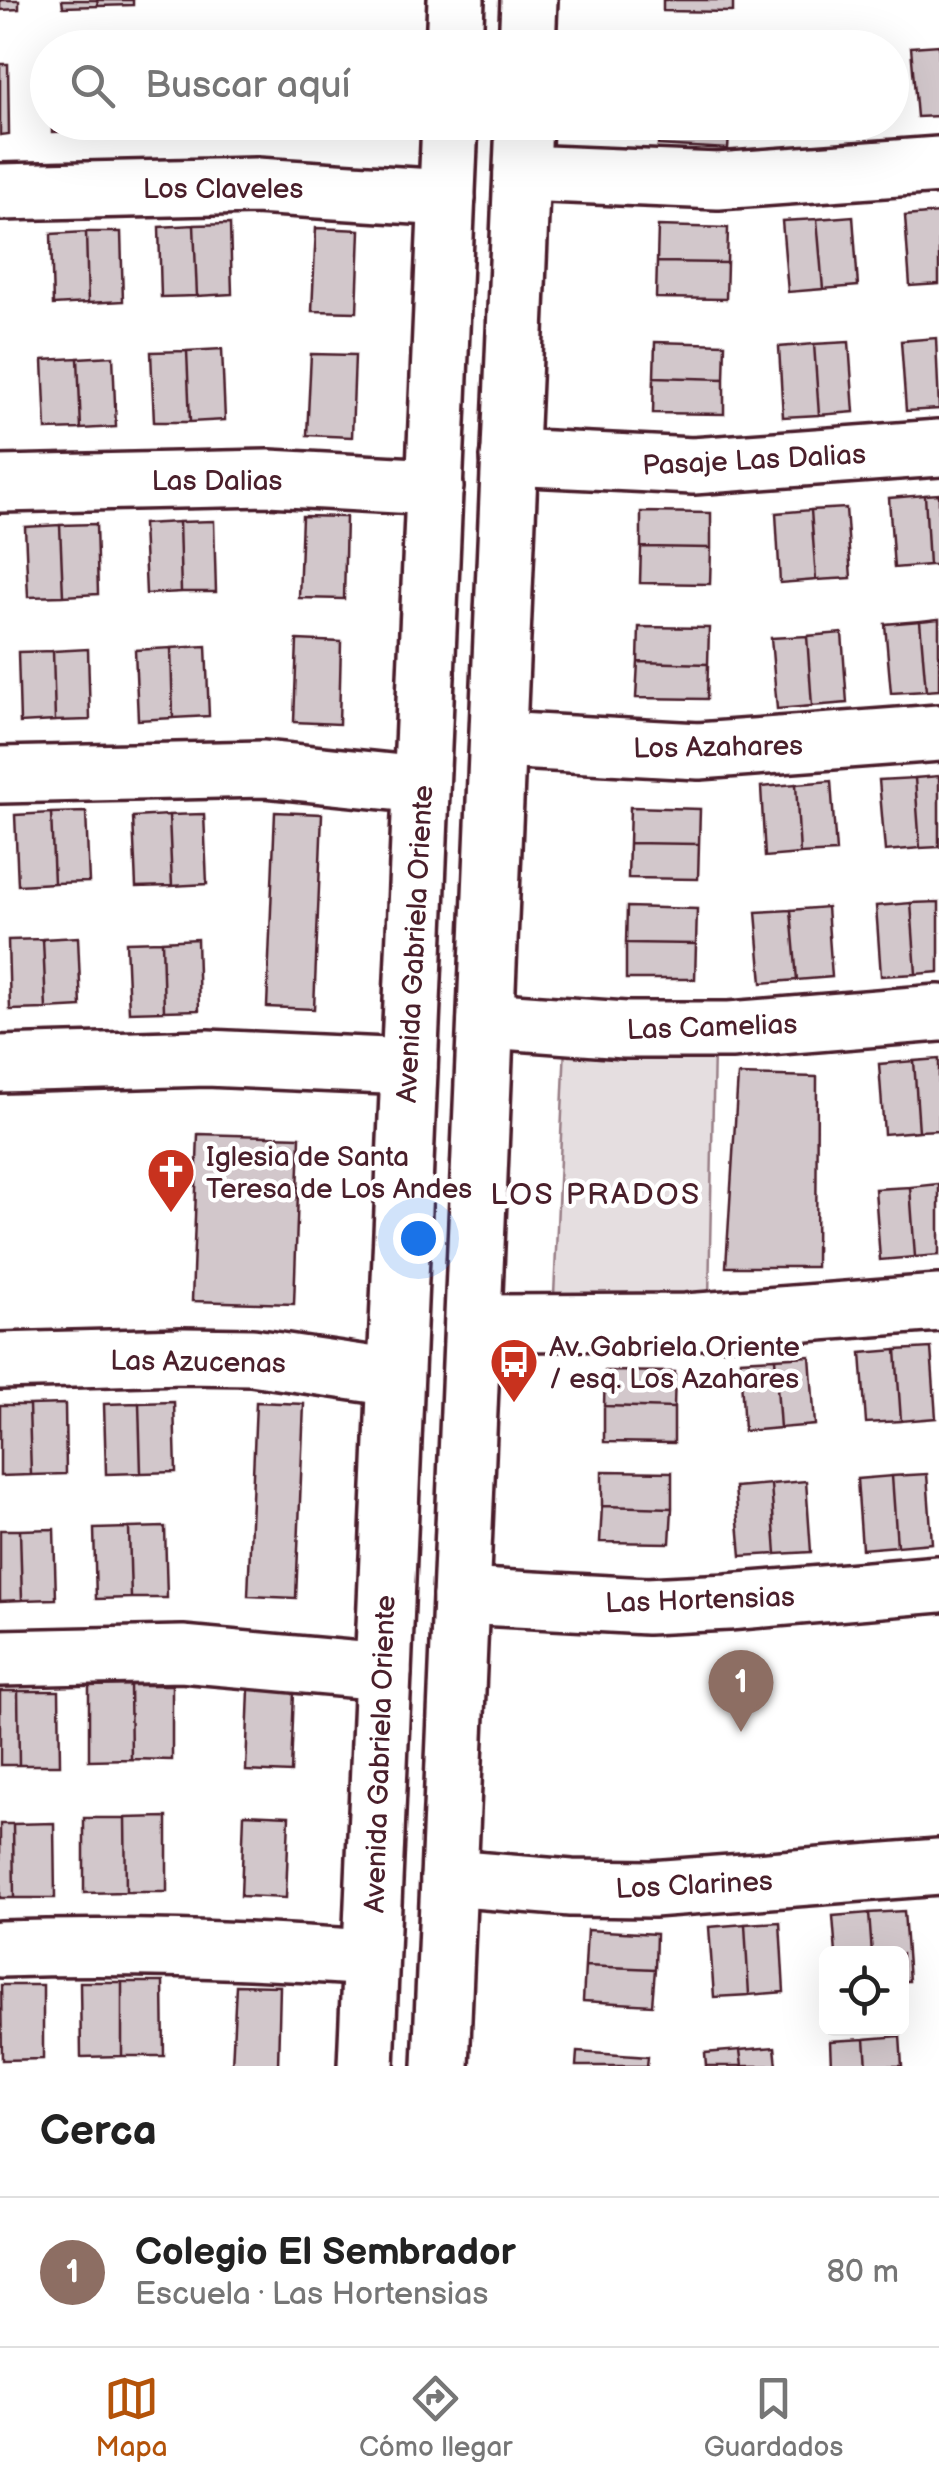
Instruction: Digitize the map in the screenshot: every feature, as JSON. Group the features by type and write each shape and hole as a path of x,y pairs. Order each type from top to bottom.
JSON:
{"street":[{"path":"455,30 456,0"},
{"path":"529,30 530,0"},
{"name":"Avenida Gabriela Oriente","path":"366,2066 449,140"},
{"path":"441,2066 523,148 664,181 718,181 939,165"},
{"name":"Los Claveles","path":"0,192 256,186 447,198"},
{"name":"Pasaje Las Dalias","path":"510,458 692,466 939,448"},
{"name":"Las Dalias","path":"0,484 269,478 434,488"},
{"name":"Los Azahares","path":"498,740 699,751 939,734"},
{"path":"0,775 264,769 421,785"},
{"name":"Las Camelias","path":"486,1020 626,1030 730,1030 939,1013"},
{"path":"0,1064 207,1058 409,1067"},
{"path":"473,1323 686,1322 939,1303"},
{"name":"Las Azucenas","path":"0,1362 252,1357 396,1378"},
{"name":"Las Hortensias","path":"461,1596 647,1606 939,1584"},
{"path":"0,1658 182,1654 382,1672"},
{"name":"Los Clarines","path":"449,1878 572,1888 652,1889 939,1866"},
{"path":"0,1948 112,1945 370,1958"}],"shaded area":[{"path":"565,1045 714,1048 709,1298 554,1296"}],"building":[{"path":"0,0 19,0 19,9 0,10"},
{"path":"62,0 97,0 98,6 63,7"},
{"path":"97,0 133,0 133,5 98,6"},
{"path":"663,0 733,0 733,12 663,11"},
{"path":"939,45 939,116 917,117 911,47"},
{"path":"0,64 8,64 9,134 0,135"},
{"path":"658,140 729,140 728,149 658,145"},
{"path":"939,213 939,284 910,286 905,216"},
{"path":"853,216 858,286 823,289 817,219"},
{"path":"817,219 823,289 788,292 782,221"},
{"path":"230,224 232,294 197,296 194,225"},
{"path":"194,225 197,296 161,297 159,227"},
{"path":"658,226 728,228 727,263 657,262"},
{"path":"316,228 360,230 357,312 312,311"},
{"path":"86,232 88,303 53,305 51,234"},
{"path":"86,232 121,232 123,301 88,303"},
{"path":"657,262 727,263 726,299 656,298"},
{"path":"936,338 939,409 906,411 901,341"},
{"path":"655,342 725,344 724,379 654,377"},
{"path":"849,342 854,412 819,415 814,344"},
{"path":"814,344 819,415 783,417 779,347"},
{"path":"222,349 225,420 190,422 187,351"},
{"path":"187,351 190,422 154,422 151,352"},
{"path":"311,354 355,355 352,437 307,435"},
{"path":"113,356 116,427 81,429 78,358"},
{"path":"78,358 81,429 46,430 43,360"},
{"path":"654,377 724,379 724,414 653,413"},
{"path":"939,494 939,565 929,565 925,495"},
{"path":"925,495 929,565 894,568 889,498"},
{"path":"846,508 851,578 816,580 811,510"},
{"path":"811,510 816,580 780,583 776,513"},
{"path":"641,512 711,513 711,548 641,547"},
{"path":"302,516 346,517 344,599 299,598"},
{"path":"214,521 216,592 181,592 179,522"},
{"path":"179,522 181,592 146,594 143,524"},
{"path":"96,524 98,594 63,596 60,525"},
{"path":"60,525 63,596 28,597 25,527"},
{"path":"641,547 711,548 710,584 640,583"},
{"path":"939,619 939,690 926,691 920,621"},
{"path":"920,621 926,691 891,693 885,624"},
{"path":"639,627 709,628 708,664 638,662"},
{"path":"842,633 847,703 812,706 807,636"},
{"path":"807,636 812,706 777,709 771,638"},
{"path":"297,640 341,642 339,724 294,722"},
{"path":"206,646 209,716 173,718 171,648"},
{"path":"171,648 173,718 138,720 135,650"},
{"path":"88,649 90,720 55,721 53,651"},
{"path":"53,651 55,721 20,723 18,652"},
{"path":"638,662 708,664 707,699 636,698"},
{"path":"939,776 939,847 920,848 915,778"},
{"path":"915,778 920,848 885,851 879,780"},
{"path":"831,781 836,852 800,854 796,784"},
{"path":"796,784 800,854 765,857 761,787"},
{"path":"630,807 700,809 699,844 629,843"},
{"path":"86,812 89,882 54,883 51,813"},
{"path":"275,812 322,814 314,1009 267,1007"},
{"path":"51,813 54,883 18,885 15,815"},
{"path":"204,814 207,884 172,886 169,815"},
{"path":"169,815 172,886 136,887 133,817"},
{"path":"629,843 699,844 698,879 628,878"},
{"path":"939,902 939,972 916,974 911,903"},
{"path":"911,903 916,974 881,976 876,906"},
{"path":"627,907 697,909 696,944 626,943"},
{"path":"827,907 832,977 797,980 791,910"},
{"path":"791,910 797,980 762,983 756,912"},
{"path":"78,937 81,1007 46,1009 43,939"},
{"path":"43,939 46,1009 10,1010 8,940"},
{"path":"197,939 199,1010 164,1011 162,941"},
{"path":"162,941 164,1011 129,1012 126,942"},
{"path":"626,943 696,944 695,979 626,979"},
{"path":"939,1059 939,1130 919,1131 914,1061"},
{"path":"914,1061 919,1131 884,1134 879,1064"},
{"path":"738,1075 817,1077 816,1267 726,1267"},
{"path":"198,1134 300,1137 294,1304 192,1301"},
{"path":"939,1184 939,1255 915,1257 910,1187"},
{"path":"910,1187 915,1257 880,1260 875,1189"},
{"path":"931,1348 936,1418 901,1421 896,1350"},
{"path":"896,1350 901,1421 866,1423 861,1353"},
{"path":"810,1356 815,1425 780,1428 775,1358"},
{"path":"775,1358 780,1428 744,1431 740,1360"},
{"path":"605,1371 675,1372 674,1408 604,1406"},
{"path":"174,1402 176,1472 141,1473 139,1403"},
{"path":"256,1402 304,1404 296,1598 248,1596"},
{"path":"139,1403 141,1473 106,1474 104,1404"},
{"path":"65,1404 66,1474 31,1475 29,1405"},
{"path":"0,1405 29,1405 31,1475 0,1476"},
{"path":"604,1406 674,1408 674,1443 604,1442"},
{"path":"602,1471 672,1472 672,1508 602,1506"},
{"path":"927,1474 932,1543 897,1546 892,1476"},
{"path":"892,1476 897,1546 862,1549 857,1479"},
{"path":"806,1481 811,1552 776,1554 771,1484"},
{"path":"771,1484 776,1554 741,1556 735,1487"},
{"path":"602,1506 672,1508 670,1543 600,1542"},
{"path":"165,1527 167,1598 131,1598 129,1528"},
{"path":"129,1528 131,1598 96,1599 94,1529"},
{"path":"54,1529 56,1599 22,1600 20,1530"},
{"path":"0,1530 20,1530 22,1600 0,1601"},
{"path":"130,1685 131,1759 89,1760 89,1686"},
{"path":"130,1685 172,1685 172,1760 131,1759"},
{"path":"249,1689 294,1691 291,1773 246,1771"},
{"path":"0,1691 18,1691 19,1765 0,1765"},
{"path":"18,1691 59,1691 60,1765 19,1765"},
{"path":"244,1814 289,1816 286,1898 241,1896"},
{"path":"167,1817 167,1892 126,1892 125,1818"},
{"path":"84,1818 125,1818 126,1892 84,1893"},
{"path":"54,1823 55,1898 14,1898 13,1824"},
{"path":"0,1824 13,1824 14,1898 0,1898"},
{"path":"904,1911 906,1946 871,1946 869,1913"},
{"path":"869,1913 871,1946 835,1946 833,1916"},
{"path":"780,1922 784,1992 749,1995 745,1924"},
{"path":"745,1924 749,1995 714,1997 709,1927"},
{"path":"587,1930 656,1934 655,1969 585,1966"},
{"path":"585,1966 655,1969 652,2005 583,2001"},
{"path":"80,1982 122,1982 122,2056 81,2057"},
{"path":"122,1982 163,1982 164,2056 122,2056"},
{"path":"1,1985 43,1985 43,2059 2,2060"},
{"path":"236,1985 280,1986 278,2066 232,2066"},
{"path":"900,2036 902,2066 867,2066 865,2039"},
{"path":"865,2039 867,2066 831,2066 830,2041"},
{"path":"775,2047 777,2066 742,2066 740,2050"},
{"path":"740,2050 742,2066 706,2066 705,2053"},
{"path":"577,2052 648,2057 647,2066 576,2066"}],"place":[{"name":"Iglesia de Santa Teresa de Los Andes","path":"171,1214"},
{"name":"Av. Gabriela Oriente / esq. Los Azahares","path":"514,1404"},
{"name":"Colegio El Sembrador","path":"741,1732"}],"district":[{"name":"LOS PRADOS","path":"596,1194"}]}
